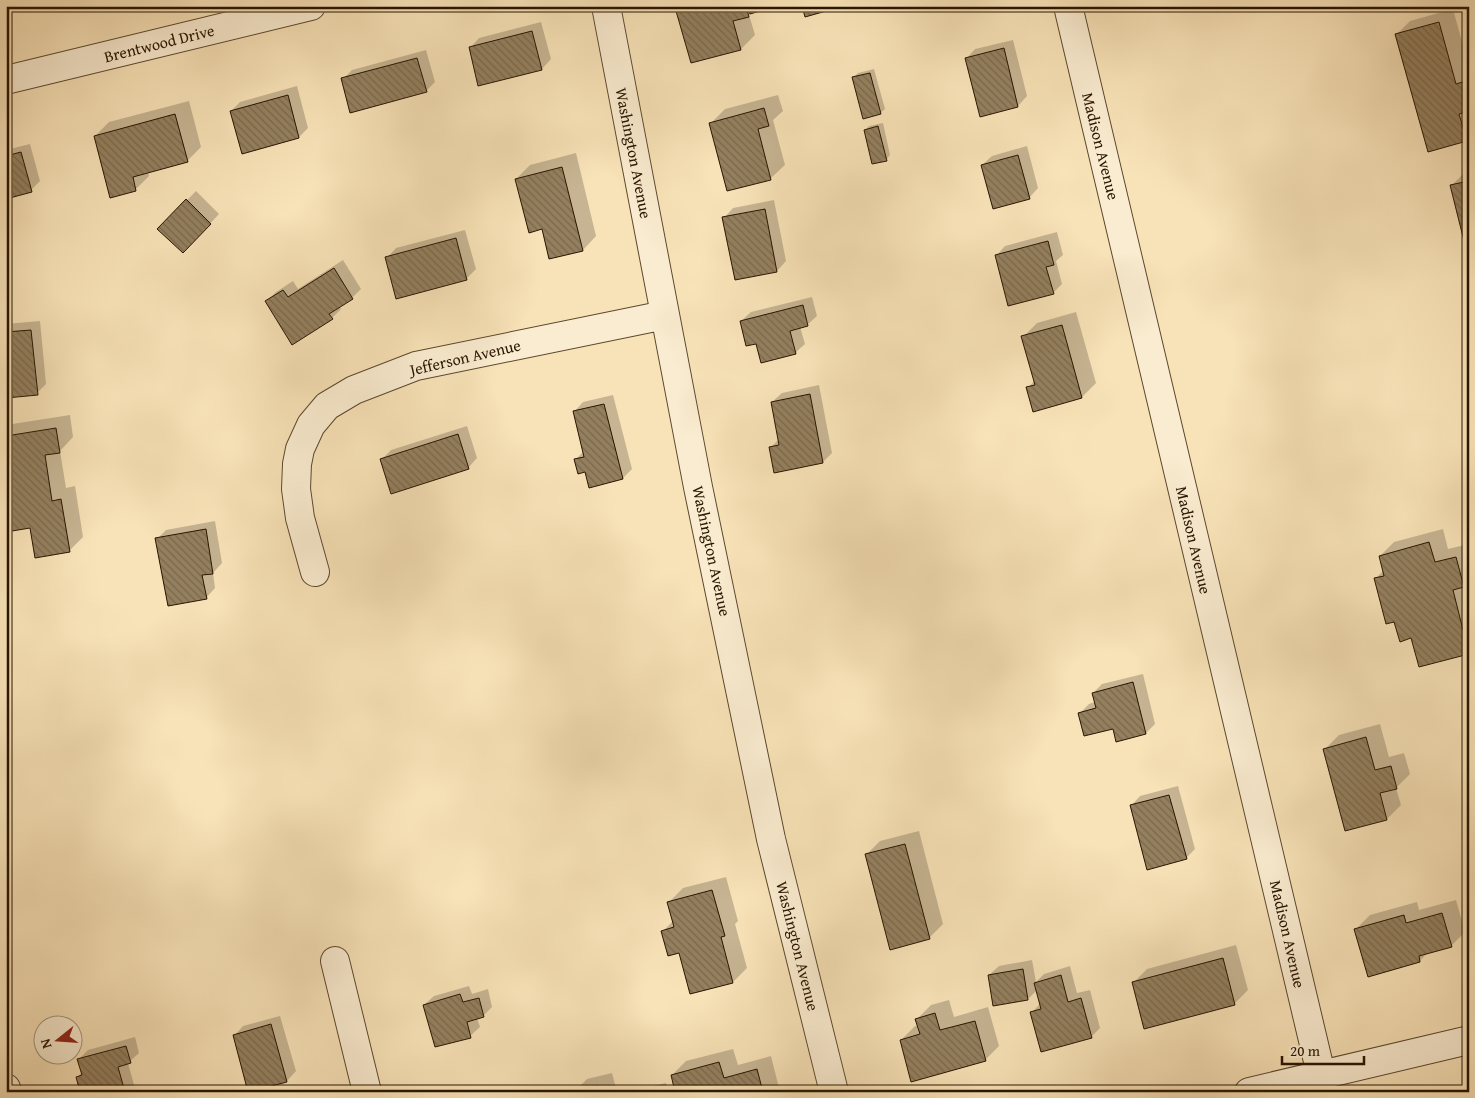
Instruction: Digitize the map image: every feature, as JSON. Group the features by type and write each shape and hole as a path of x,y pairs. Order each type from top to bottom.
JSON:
{"street":[{"name":"Brentwood Drive","path":"6,80 311,6"},
{"name":"Washington Avenue","path":"606,6 700,496 769,829 834,1092"},
{"name":"Madison Avenue","path":"1068,6 1321,1074"},
{"name":"Jefferson Avenue","path":"315,572 300,518 296,489 296,464 300,449 311,425 327,406 354,390 416,366 665,315"},
{"path":"335,961 367,1092"},
{"path":"1249,1092 1469,1040"},
{"path":"6,1088 7,1092"}],"building":[{"path":"692,6 746,6 749,17 733,21 741,50 691,63 676,11"},
{"path":"748,6 769,6 770,8 750,14"},
{"path":"802,6 844,6 805,17"},
{"path":"1439,22 1456,84 1469,80 1469,111 1459,114 1467,141 1428,152 1395,34"},
{"path":"532,31 542,70 478,86 469,47"},
{"path":"1004,48 1018,107 980,117 965,58"},
{"path":"417,58 427,92 350,113 341,78"},
{"path":"870,73 881,114 863,119 852,77"},
{"path":"288,95 299,138 242,154 230,111"},
{"path":"764,108 769,126 758,129 771,180 727,191 709,123"},
{"path":"175,114 188,162 133,177 136,191 110,198 94,136"},
{"path":"878,126 887,161 872,164 864,130"},
{"path":"21,152 32,192 6,199 6,156"},
{"path":"1018,155 1030,199 993,209 981,165"},
{"path":"562,167 583,251 549,259 542,229 529,233 515,179"},
{"path":"1469,181 1469,257 1468,257 1450,185"},
{"path":"186,199 211,224 183,253 157,229"},
{"path":"765,209 777,272 735,280 722,217"},
{"path":"456,238 467,280 396,299 385,257"},
{"path":"1048,241 1054,265 1046,267 1054,294 1008,306 995,255"},
{"path":"334,268 353,299 329,314 333,319 292,345 265,301 283,290 288,297"},
{"path":"803,305 808,326 790,331 796,354 761,363 756,344 746,346 740,321"},
{"path":"1062,325 1082,398 1033,412 1026,387 1035,385 1021,336"},
{"path":"31,330 38,395 6,398 6,332"},
{"path":"810,394 823,463 774,473 769,447 779,445 771,402"},
{"path":"604,404 623,479 589,488 585,472 578,474 574,459 584,457 573,411"},
{"path":"56,428 60,453 45,455 52,501 61,499 70,552 35,558 30,528 6,532 6,502 9,502 6,482 6,436"},
{"path":"458,434 469,469 391,494 380,459"},
{"path":"206,529 213,574 202,575 207,599 168,606 155,538"},
{"path":"1429,542 1435,562 1456,557 1464,587 1453,590 1469,654 1419,667 1411,638 1400,642 1394,622 1386,624 1374,578 1384,576 1379,556"},
{"path":"1133,682 1146,734 1116,742 1113,729 1084,736 1078,713 1096,708 1092,693"},
{"path":"1366,737 1375,770 1391,766 1397,789 1380,793 1387,820 1345,831 1323,749"},
{"path":"1169,795 1187,859 1147,870 1130,805"},
{"path":"905,844 930,939 890,950 865,854"},
{"path":"712,890 725,936 721,937 733,983 690,994 679,953 668,956 661,931 674,927 667,902"},
{"path":"1442,913 1452,947 1419,956 1420,962 1368,977 1354,929 1404,915 1406,923"},
{"path":"1223,958 1235,1005 1144,1029 1132,982"},
{"path":"1023,969 1028,1000 993,1006 988,975"},
{"path":"1061,975 1068,1002 1081,998 1092,1038 1041,1052 1030,1012 1041,1009 1034,983"},
{"path":"460,994 463,1002 479,998 484,1017 467,1022 471,1038 435,1047 423,1005"},
{"path":"935,1013 940,1030 975,1021 986,1061 911,1082 900,1040 920,1034 915,1019"},
{"path":"271,1024 287,1082 248,1092 233,1035"},
{"path":"126,1046 131,1063 118,1067 125,1092 80,1092 76,1077 82,1075 79,1066 82,1066 82,1058"},
{"path":"719,1062 724,1078 757,1069 763,1092 675,1092 671,1075"},
{"path":"598,1086 599,1092 574,1092"}]}
